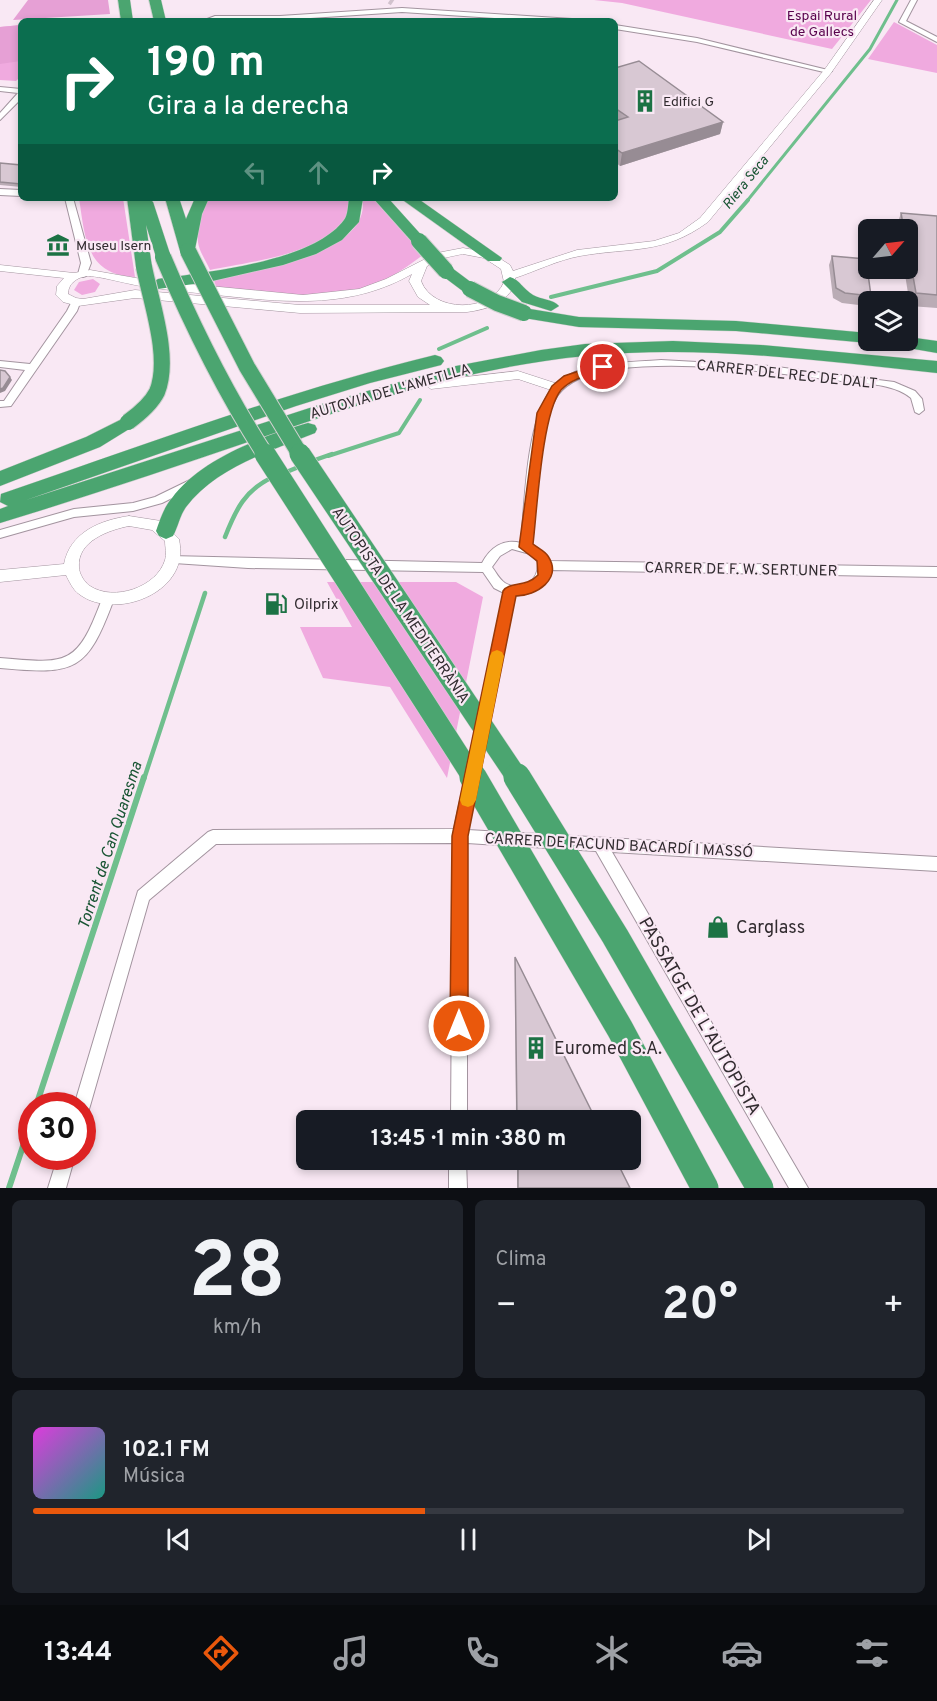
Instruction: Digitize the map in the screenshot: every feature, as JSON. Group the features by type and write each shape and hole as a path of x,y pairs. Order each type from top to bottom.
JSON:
{"highway":[{"path":"152,2 155,18"},
{"path":"125,3 127,18"},
{"path":"135,201 154,262 234,407 480,788 620,1029 705,1188"},
{"path":"0,479 93,442 128,422 146,407 157,391 162,367 154,262 145,201"},
{"name":"AUTOPISTA DE LA MEDITERRÀNIA","path":"173,201 188,251 206,294 273,415 550,828 657,1005 760,1188"},
{"path":"188,251 192,222 201,201"},
{"path":"158,284 258,266 317,248 336,237 350,225 357,213 356,201"},
{"path":"383,201 446,271 470,289 497,303 524,313 606,324 736,326 858,337"},
{"path":"411,201 496,259"},
{"path":"510,279 518,294 528,300 571,310 722,316 782,323 828,333"},
{"name":"AUTOVIA DE L'AMETLLA","path":"0,502 366,378 430,362 503,349 585,339 687,336 760,339 937,356"},
{"path":"918,344 937,347"},
{"name":"AUTOVIA DE L'AMETLLA","path":"0,516 414,381 508,360 587,350 712,348 937,367"},
{"path":"166,531 178,504 193,486 255,451 310,428 431,385 587,350"}],"street":[{"path":"0,268 79,275 92,273 158,284 267,297 314,298 342,295 377,287 421,266 438,255 454,251 471,251 496,259 543,260 596,250 655,244 683,235 704,220 828,71 878,0"},
{"path":"915,0 902,22 937,40"},
{"path":"393,2 402,10"},
{"path":"277,18 402,10 526,18"},
{"path":"618,27 697,40 828,71"},
{"path":"0,89 18,91"},
{"path":"0,118 18,95"},
{"path":"0,192 18,193"},
{"path":"70,201 86,263 79,275 65,283 61,289 62,295 68,301 75,303 135,294 300,309 467,308 488,304 503,295 510,279 506,267 496,259"},
{"path":"510,279 567,256"},
{"path":"421,266 415,281 420,291 436,303 453,308"},
{"path":"0,276 65,283"},
{"path":"104,298 113,285 108,277"},
{"path":"3,404 32,368 72,311 75,303"},
{"path":"0,364 32,368"},
{"name":"CARRER DEL REC DE DALT","path":"556,388 568,379 603,367 622,364 719,365 894,385 918,398 919,410"},
{"path":"431,385 518,375 528,376 556,388 543,413 526,547"},
{"path":"0,534 74,513 133,507 158,500 209,475"},
{"path":"129,520 143,521 166,531 172,539 174,559 169,572 158,584 134,595 108,599 89,594 76,583 71,569 72,558 78,546 88,537 107,526 129,520"},
{"path":"512,545 526,547 542,557 546,566 544,576 537,585 525,591 510,591 493,582 486,567 489,557 499,549 512,545"},
{"path":"174,559 235,563 486,567"},
{"name":"CARRER DE F. W. SERTUNER","path":"546,566 937,572"},
{"path":"0,576 71,569"},
{"path":"459,1110 460,836 510,591"},
{"path":"0,663 39,667 64,666 85,651 96,634 108,599"},
{"name":"CARRER DE FACUND BACARDÍ I MASSÓ","path":"85,1092 142,896 213,837 460,836 937,864"},
{"name":"PASSATGE DE L'AUTOPISTA","path":"600,844 799,1188"},
{"path":"57,1188 63,1170"},
{"path":"458,1170 458,1188"}],"green space":[{"name":"Espai Rural de Gallecs","path":"594,0 871,0 832,49 622,3"},
{"path":"894,22 937,45 937,73 868,59"},
{"path":"18,25 18,79 16,81 0,80 0,27"},
{"path":"79,201 123,201 135,277 118,275 97,261 90,251"},
{"path":"348,201 346,216 336,230 318,242 272,258 210,270 198,242 199,225 207,202"},
{"path":"362,201 377,201 423,255 389,278 348,292 304,296 217,289 213,278 280,264 330,246 349,233 361,217"},
{"path":"93,279 100,284 95,292 82,295 74,290 79,282"},
{"path":"327,582 456,582 483,597 447,778 390,687 323,678 300,627 352,627"}],"shaded area":[{"path":"28,0 108,0 110,14 18,18 13,20"},
{"path":"18,25 18,61 0,64 0,27"}],"building":[{"name":"Edifici G","path":"639,61 723,122 622,153 618,150 618,120 628,117 618,110 618,67"},
{"path":"0,163 18,165 18,184 0,182"},
{"path":"901,213 937,216 937,295 916,291 914,279 918,279 918,219 902,219"},
{"path":"832,256 858,258 858,279 869,279 870,291 858,291 858,294 845,293 836,288"},
{"path":"0,370 5,371 10,377 0,389"},
{"name":"Euromed S.A.","path":"515,957 591,1110 517,1110"},
{"path":"518,1170 621,1170 630,1188 518,1188"}],"waterway":[{"name":"Riera Seca","path":"747,201 870,49 897,0"},
{"name":"Riera Seca","path":"551,297 657,271 720,232 748,200"},
{"name":"Riera Seca","path":"439,349 487,328"},
{"name":"Riera Seca","path":"328,456 399,433 420,400"},
{"name":"Torrent de Can Quaresma","path":"312,461 332,454"},
{"name":"Torrent de Can Quaresma","path":"284,473 301,466"},
{"name":"Torrent de Can Quaresma","path":"225,537 233,518 248,494 273,477"},
{"name":"Torrent de Can Quaresma","path":"144,779 205,593"},
{"name":"Torrent de Can Quaresma","path":"41,1092 144,777"},
{"name":"Torrent de Can Quaresma","path":"9,1188 18,1161"}],"slow traffic":[{"path":"468,800 497,656"}],"place":[{"name":"Edifici G","path":"645,101"},
{"name":"Museu Isern","path":"58,245"},
{"name":"Oilprix","path":"276,604"},
{"name":"Carglass","path":"718,927"},
{"name":"Euromed S.A.","path":"536,1048"}],"route":[{"path":"459,1026 460,836 510,591 525,591 537,585 544,576 546,566 542,557 526,547 543,413 556,388 568,379 603,367"}]}
